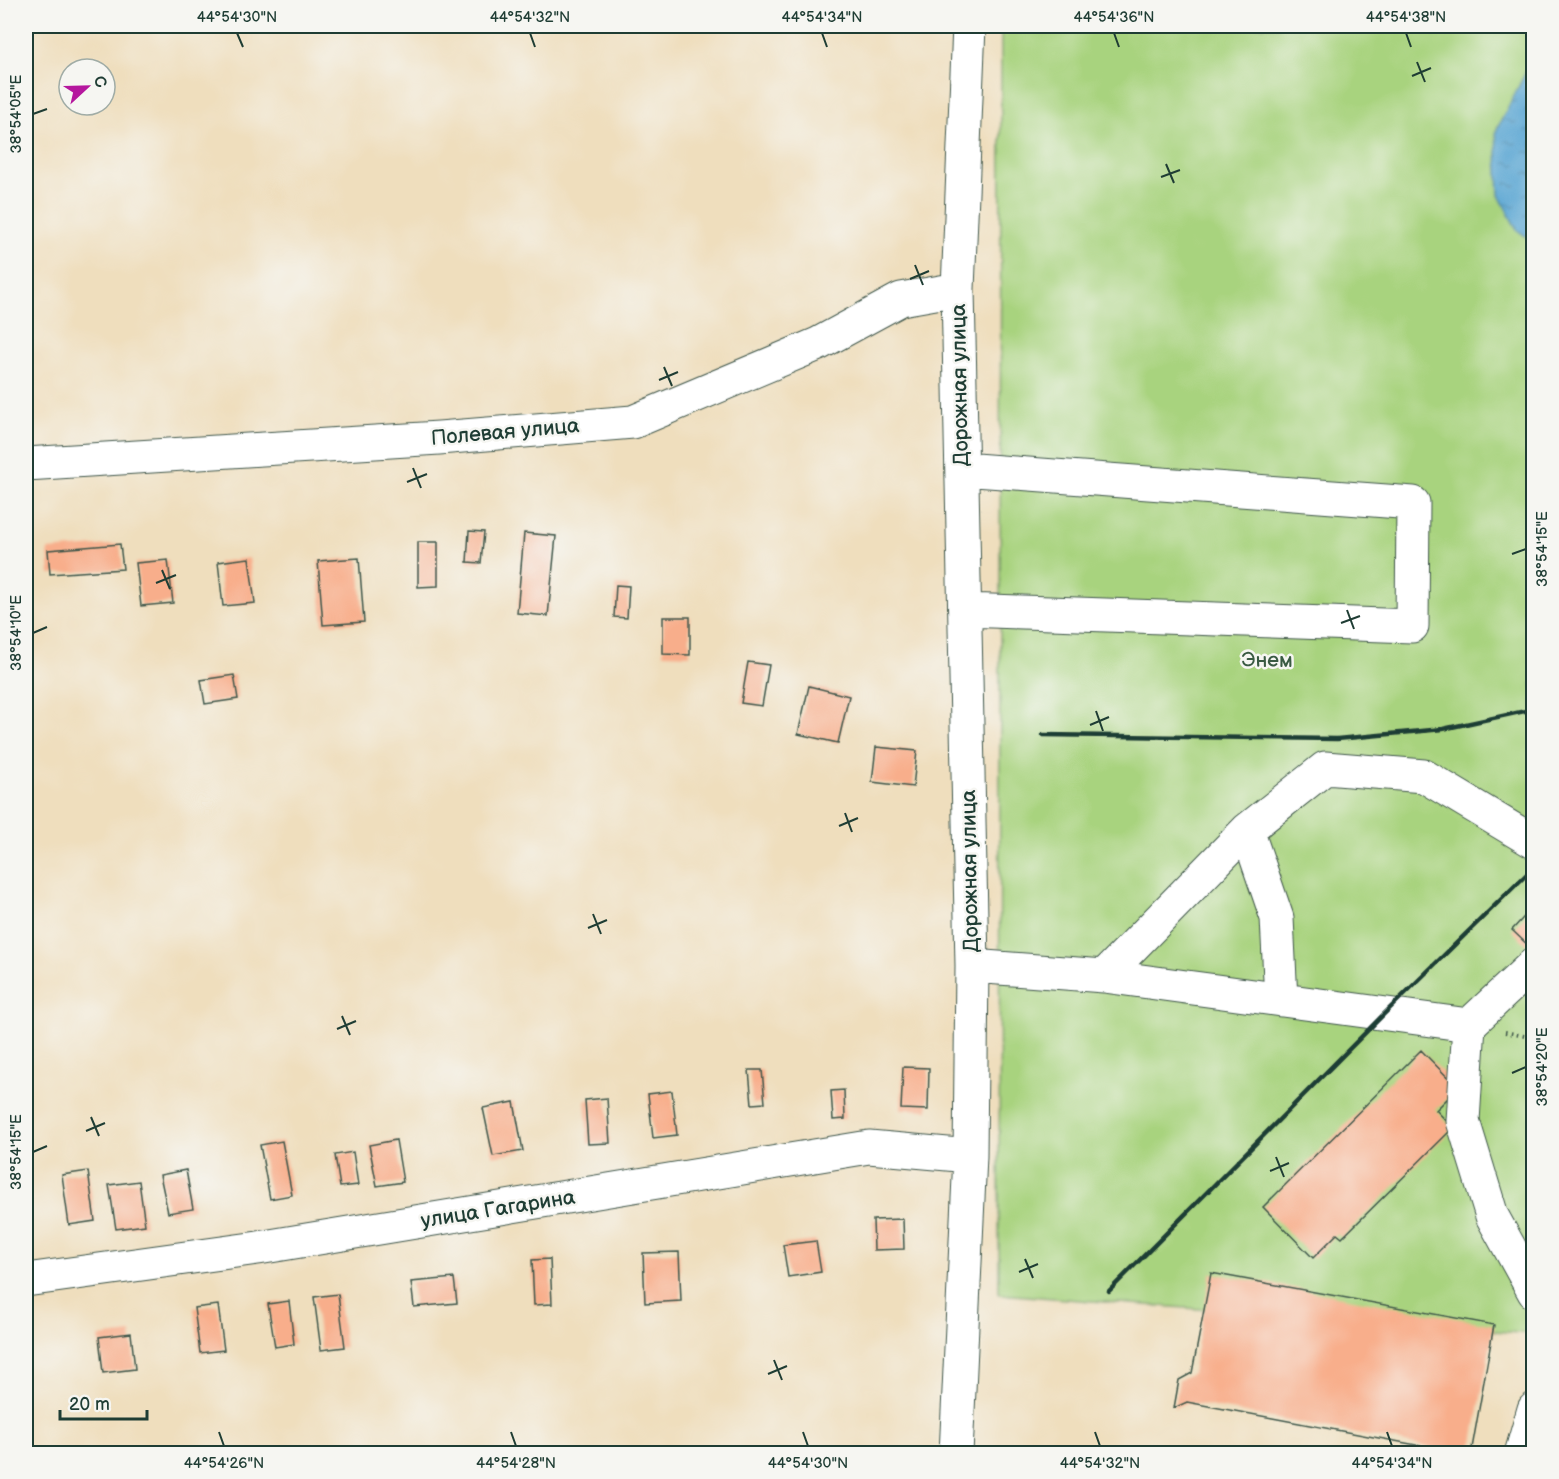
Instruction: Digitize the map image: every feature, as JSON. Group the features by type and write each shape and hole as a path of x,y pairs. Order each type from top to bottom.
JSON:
{"street":[{"name":"Дорожная улица","path":"956,1454 970,1156 972,966 958,289 969,26"},
{"name":"Полевая улица","path":"26,464 439,438 633,422 818,344 901,299 958,289"},
{"path":"962,469 1413,503 1412,626 965,610"},
{"path":"1104,976 1247,830 1325,768 1424,776 1533,842"},
{"path":"1247,830 1277,918 1281,1000"},
{"path":"1533,964 1469,1025 1463,1121 1491,1216 1525,1262 1533,1292"},
{"path":"972,966 1104,976 1469,1025"},
{"name":"улица Гагарина","path":"26,1280 258,1248 869,1147 970,1156"},
{"path":"1526,1451 1533,1409"}],"green space":[{"name":"Энем","path":"1001,26 1533,26 1533,1334 999,1294"}],"water":[{"path":"1533,58 1533,241 1517,230 1499,195 1496,131"}],"building":[{"path":"469,531 484,532 481,563 467,562"},
{"path":"524,533 556,536 548,616 517,613"},
{"path":"418,542 438,542 438,586 418,587"},
{"path":"120,544 123,569 50,574 48,550"},
{"path":"249,558 255,603 223,606 218,562"},
{"path":"359,558 364,622 323,625 318,561"},
{"path":"168,560 173,603 141,606 136,563"},
{"path":"27,568 30,603 26,603"},
{"path":"616,585 629,586 627,618 614,617"},
{"path":"663,617 690,617 690,655 663,654"},
{"path":"748,662 769,665 762,706 741,703"},
{"path":"234,675 238,699 205,704 201,680"},
{"path":"809,686 849,696 838,743 798,734"},
{"path":"876,747 917,751 913,787 872,782"},
{"path":"1533,907 1533,950 1512,930"},
{"path":"1421,1050 1458,1088 1436,1110 1453,1128 1342,1238 1337,1234 1313,1258 1263,1207"},
{"path":"903,1067 929,1068 928,1110 901,1109"},
{"path":"749,1070 762,1070 765,1103 752,1104"},
{"path":"844,1090 845,1119 833,1120 831,1091"},
{"path":"672,1091 677,1135 653,1138 648,1094"},
{"path":"607,1098 610,1143 588,1144 585,1100"},
{"path":"514,1102 523,1151 493,1156 483,1108"},
{"path":"396,1140 403,1182 377,1186 369,1145"},
{"path":"282,1141 292,1195 270,1199 260,1145"},
{"path":"353,1152 358,1185 340,1187 335,1155"},
{"path":"186,1170 193,1209 168,1213 160,1175"},
{"path":"88,1171 95,1221 69,1225 62,1175"},
{"path":"139,1181 145,1225 116,1229 109,1185"},
{"path":"903,1219 904,1249 874,1250 873,1220"},
{"path":"816,1241 821,1272 788,1277 783,1245"},
{"path":"679,1252 681,1301 645,1303 643,1253"},
{"path":"550,1259 552,1304 534,1305 532,1260"},
{"path":"1211,1273 1494,1325 1471,1454 1187,1402 1174,1408 1179,1380 1192,1373"},
{"path":"454,1278 457,1303 414,1307 411,1282"},
{"path":"338,1294 345,1347 321,1350 314,1297"},
{"path":"289,1301 294,1344 275,1347 268,1304"},
{"path":"218,1305 224,1350 200,1353 194,1308"},
{"path":"131,1333 135,1369 103,1373 99,1337"}],"railway":[{"path":"1043,735 1337,739 1443,729 1534,709"},
{"path":"1109,1291 1384,1014 1534,867"}]}
